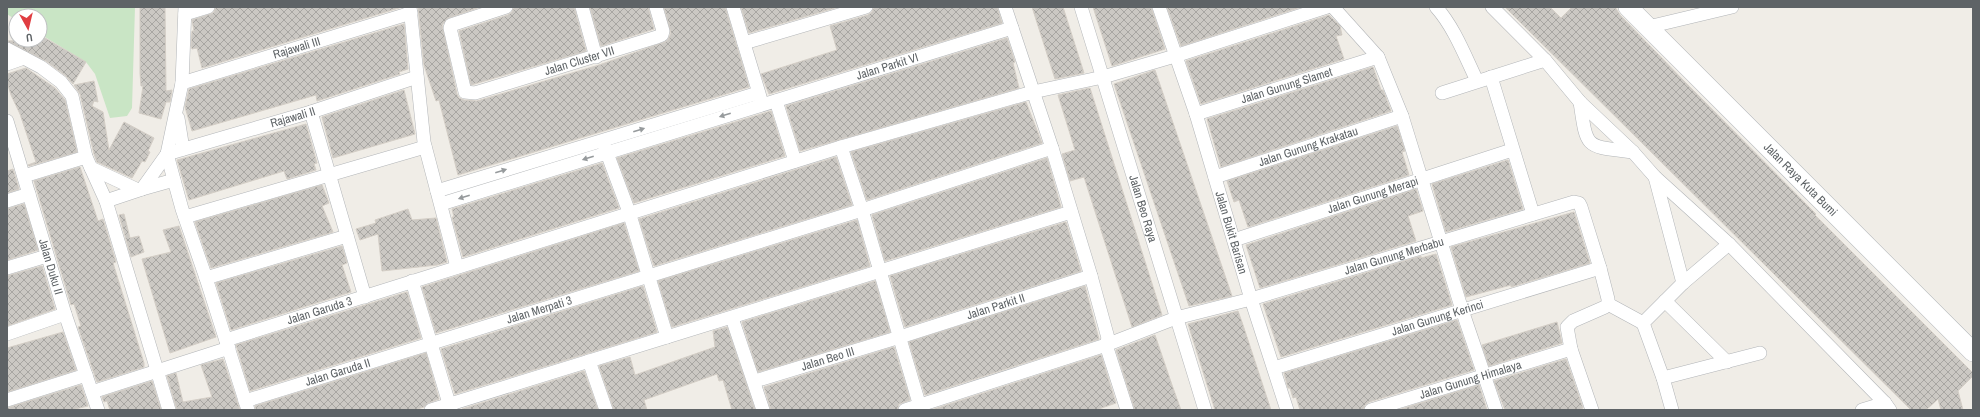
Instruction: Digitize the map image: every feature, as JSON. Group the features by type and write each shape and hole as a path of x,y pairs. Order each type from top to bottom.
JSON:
{"street":[{"path":"140,189 167,154 182,83 184,11 208,7"},
{"name":"Jalan Cluster VII","path":"506,7 454,23 450,28 464,91 468,93 475,93 596,57 662,35 663,31 656,7"},
{"path":"582,7 596,57"},
{"path":"733,7 760,98"},
{"path":"744,43 866,7"},
{"path":"1005,7 1052,148 1091,276 1108,338 1106,345 1127,410"},
{"name":"Jalan Beo Raya","path":"1081,7 1205,410"},
{"name":"Jalan Bukit Barisan","path":"1159,7 1196,114 1251,299 1287,410"},
{"name":"Jalan Garuda 3","path":"92,392 158,372 227,344 412,281 629,212 841,147 1033,92 1103,77 1175,56 1327,7"},
{"path":"1333,7 1378,57 1402,116 1462,310 1496,410"},
{"path":"1436,7 1442,14 1461,48 1477,81"},
{"path":"1492,7 1545,60 1580,102 1633,152 1655,176 1729,244 1887,406"},
{"name":"Jalan Raya Kuta Bumi","path":"1628,7 1973,352"},
{"path":"1648,27 1732,7"},
{"path":"410,10 425,147 457,267"},
{"name":"Rajawali III","path":"182,83 410,10"},
{"name":"Jalan Parkit VI","path":"605,146 760,98 776,101 1012,28"},
{"path":"7,49 61,82 72,96 89,163 106,201 169,410"},
{"name":"Jalan Gunung Slamet","path":"1196,114 1378,57"},
{"path":"7,64 24,58"},
{"path":"1442,93 1545,60"},
{"name":"Rajawali II","path":"167,154 311,112 417,77"},
{"path":"1491,77 1512,150 1535,214"},
{"path":"776,101 794,161"},
{"path":"1580,102 1585,134 1589,142 1596,147 1633,152"},
{"path":"177,110 183,149"},
{"path":"311,112 365,297"},
{"name":"Jalan Gunung Krakatau","path":"1215,177 1402,116"},
{"name":"Jalan Duku II","path":"8,129 24,176 65,314 98,410"},
{"path":"437,190 605,146"},
{"path":"441,204 605,146"},
{"path":"605,146 629,212 647,275 668,337"},
{"path":"185,217 425,147"},
{"path":"841,147 862,210 920,408"},
{"name":"Jalan Merpati 3","path":"431,344 647,275 862,210 1052,148"},
{"name":"Jalan Gunung Merapi","path":"1234,240 1512,150"},
{"path":"167,154 185,217 246,405"},
{"path":"24,176 89,163 140,189"},
{"path":"1655,176 1683,283"},
{"path":"106,201 140,189 174,180"},
{"path":"7,201 29,194"},
{"name":"Jalan Gunung Merbabu","path":"905,410 920,408 1106,345 1176,318 1251,299 1574,202 1578,203 1600,268"},
{"path":"431,410 450,407 589,361 732,318 791,297 1071,212"},
{"path":"206,278 347,236"},
{"path":"1643,323 1683,283 1729,244"},
{"path":"7,268 47,256"},
{"path":"1600,268 1608,304 1643,323 1663,378 1672,410"},
{"name":"Jalan Gunung Kerinci","path":"1274,368 1600,268"},
{"name":"Jalan Parkit II","path":"900,337 1091,276"},
{"path":"412,281 450,407"},
{"path":"1665,301 1727,362"},
{"path":"1592,410 1571,349 1567,329 1569,324 1608,304"},
{"path":"7,334 65,314"},
{"path":"732,318 755,381 763,410"},
{"name":"Jalan Beo III","path":"755,381 900,337"},
{"name":"Jalan Garuda II","path":"246,405 431,344"},
{"name":"Jalan Gunung Himalaya","path":"1371,410 1571,349"},
{"path":"1663,378 1760,353"},
{"path":"589,361 606,410"},
{"path":"7,400 86,375"},
{"path":"1862,410 1887,406"}],"green space":[{"path":"7,7 135,7 132,108 127,116 110,118 95,74 86,62 48,39 48,8 8,8 8,15"}],"building":[{"path":"140,7 165,7 166,91 172,90 170,102 166,102 161,119 139,113 143,86 141,86 140,73"},
{"path":"216,7 402,7 202,68 197,48 192,49 191,46 192,31 194,31 192,20 211,14 214,12"},
{"path":"418,7 480,7 448,18 442,25 457,94 459,98 464,100 477,101 599,65 665,42 668,40 671,33 664,7 725,7 749,87 458,175 439,100 436,101 424,65"},
{"path":"514,7 574,7 586,51 471,85 459,31 508,15 512,12"},
{"path":"590,7 648,7 654,29 601,46"},
{"path":"741,7 838,7 749,33"},
{"path":"874,7 997,7 1002,23 769,94 761,74 837,50 830,26 868,15 872,12"},
{"path":"1032,7 1063,7 1084,73 1055,79"},
{"path":"1093,7 1151,7 1165,49 1112,66"},
{"path":"1167,7 1301,7 1181,46"},
{"path":"1505,7 1550,7 1561,18 1572,7 1615,7 1620,15 1816,214 1815,215 1973,373 1973,376 1958,391 1963,410 1941,410 1938,399 1926,410 1911,410"},
{"path":"1329,15 1340,26 1342,35 1336,36 1344,59 1201,104 1186,61"},
{"path":"404,24 408,69 399,72 400,74 317,101 316,95 192,131 185,107 189,89"},
{"path":"1007,38 1015,62 1013,63 1019,88 800,151 786,106"},
{"path":"48,40 86,62 73,84 66,76 46,61 21,48 48,48"},
{"path":"1373,67 1381,90 1383,90 1391,111 1221,167 1207,119"},
{"path":"26,68 55,88 65,100 77,152 29,166 28,165 36,162 20,114 7,82 7,74"},
{"path":"1155,70 1232,296 1189,306 1114,84"},
{"path":"94,81 98,102 94,101 92,106 103,112 109,150 124,122 154,138 145,162 142,161 132,178 97,162 80,94 74,85"},
{"path":"1090,88 1162,315 1132,327 1084,177 1070,181 1062,154 1075,150 1058,95"},
{"path":"404,90 415,134 333,158 322,117"},
{"path":"1026,102 1042,143 867,200 851,152"},
{"path":"771,111 785,156 634,203 617,158"},
{"path":"306,124 317,163 314,164 316,170 287,179 284,171 189,200 177,160"},
{"path":"1397,126 1405,151 1402,152 1409,175 1248,227 1239,200 1234,202 1227,181"},
{"path":"836,157 852,205 654,266 639,219"},
{"path":"1047,158 1061,207 885,261 872,215"},
{"path":"1508,160 1523,209 1446,232 1432,184"},
{"path":"602,163 619,208 463,257 452,217 454,217 452,209"},
{"path":"80,167 98,221 103,219 116,262 113,263 144,363 144,367 97,382 78,327 81,326 74,304 71,305 34,181"},
{"path":"13,169 19,189 7,193 7,171"},
{"path":"322,185 329,203 322,206 333,232 211,268 195,222"},
{"path":"1416,189 1423,211 1408,216 1416,241 1260,288 1246,245"},
{"path":"24,204 38,250 7,260 7,209"},
{"path":"408,209 412,220 436,218 447,262 437,265 382,271 378,234 360,240 356,229 376,223 375,220"},
{"path":"1574,212 1590,263 1511,287 1511,285 1466,297 1451,247"},
{"path":"124,214 130,238 139,236 144,252 131,257 119,215"},
{"path":"857,220 870,266 672,327 658,281"},
{"path":"1066,222 1081,271 905,327 890,276"},
{"path":"624,223 639,271 436,333 422,287"},
{"path":"179,226 216,337 170,353 142,259 171,252 163,230"},
{"path":"342,246 347,263 342,265 351,292 231,330 216,283"},
{"path":"1436,254 1452,305 1281,357 1263,304 1421,256 1421,258"},
{"path":"42,266 55,309 7,326 7,276"},
{"path":"875,281 890,332 758,372 742,322"},
{"path":"643,286 657,332 455,394 441,349"},
{"path":"1085,286 1099,339 925,395 909,342"},
{"path":"407,292 421,338 250,391 236,345"},
{"path":"1238,311 1271,410 1215,410 1188,324"},
{"path":"1457,320 1474,370 1369,402 1365,405 1363,410 1300,410 1296,397 1293,398 1290,388 1288,388 1284,373"},
{"path":"1557,322 1562,343 1489,366 1482,345"},
{"path":"727,327 755,410 732,410 723,380 719,381 717,374 644,400 647,410 614,410 599,366 630,357 635,375 715,347 713,331"},
{"path":"63,332 76,370 7,392 7,348"},
{"path":"1155,335 1181,410 1135,410 1116,350"},
{"path":"894,347 910,400 899,404 897,410 771,410 764,387"},
{"path":"426,353 439,399 428,403 424,407 414,410 256,410 255,406"},
{"path":"1101,355 1116,403 1096,410 931,410"},
{"path":"223,359 240,410 177,410 167,376 176,373 183,402 212,397 201,365"},
{"path":"1566,359 1583,408 1578,410 1505,410 1494,381"},
{"path":"584,371 598,410 462,410 462,409"},
{"path":"152,381 161,410 110,410 107,401 104,402 102,397"},
{"path":"81,385 88,406 71,410 7,410 7,408"},
{"path":"1479,385 1487,410 1398,410"}]}
